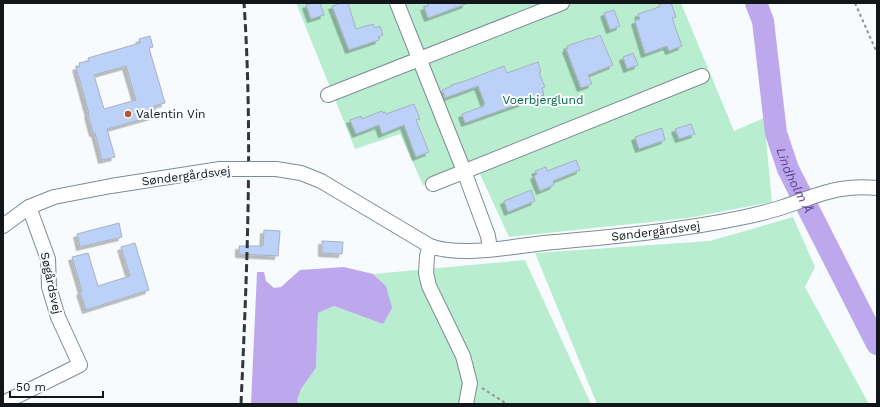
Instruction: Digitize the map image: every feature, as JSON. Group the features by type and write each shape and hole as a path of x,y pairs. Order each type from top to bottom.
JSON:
{"street":[{"path":"396,3 464,171 488,236 490,249"},
{"path":"328,95 418,58 562,3"},
{"path":"433,184 702,76"},
{"name":"Søndergårdsvej","path":"3,226 30,207 54,197 111,186 220,169 276,169 301,173 321,181 430,246 441,250 457,251 490,249 660,230 745,217 840,189 860,187 877,188"},
{"name":"Søgårdsvej","path":"3,403 80,365 58,317 49,287 48,259 30,207"},
{"path":"430,246 427,256 426,273 429,286 463,356 470,383 466,404"}],"path":[{"path":"856,3 877,53"},
{"path":"470,383 485,389 507,404"}],"green space":[{"name":"Voerbjerglund","path":"296,3 681,3 734,131 764,118 772,202 688,218 509,237 480,174 423,185 400,134 355,149"},
{"path":"793,217 815,267 805,287 869,404 597,404 535,253 710,241"},
{"path":"525,260 591,404 299,404 297,401 301,389 316,368 318,313 334,306 383,324 386,286 373,274"}],"shaded area":[{"path":"344,267 373,274 386,286 392,308 383,324 334,306 318,313 316,368 301,389 297,401 299,404 251,404 257,272 264,272 266,281 274,288 281,287 300,270"}],"building":[{"path":"320,3 324,15 311,19 306,5"},
{"path":"348,3 356,29 373,24 375,28 380,26 383,35 378,37 379,40 349,50 332,6"},
{"path":"427,3 466,4 428,18 424,7 428,6"},
{"path":"671,3 676,17 672,18 682,46 669,51 667,46 645,54 635,21 640,19 638,14 659,7 659,5"},
{"path":"614,10 620,26 610,30 604,13"},
{"path":"600,35 613,65 588,75 592,84 581,88 566,49 568,48 567,46 591,38 592,39"},
{"path":"150,36 153,47 149,48 165,103 154,106 157,115 107,129 115,157 102,160 95,133 93,133 76,67 80,66 79,63 89,61 88,58 140,43 139,39","holes":["126,66 136,100 104,109 94,75"]},
{"path":"633,53 638,65 627,69 623,57"},
{"path":"538,62 541,72 539,73 545,87 542,88 544,95 465,123 462,114 484,106 483,104 485,104 478,86 445,98 442,90 452,86 451,85 504,66 507,73"},
{"path":"414,104 420,119 416,120 429,152 416,157 404,125 382,134 379,125 356,134 350,120 361,116 362,119 382,111 386,114"},
{"path":"691,124 695,134 679,139 675,129"},
{"path":"662,128 665,140 639,149 635,137"},
{"path":"576,160 580,170 553,181 554,185 540,191 534,176 537,174 535,171 546,167 547,171"},
{"path":"531,190 535,201 508,212 504,201"},
{"path":"119,223 122,237 80,247 77,234"},
{"path":"264,230 280,231 278,256 239,254 239,246 263,246"},
{"path":"322,241 343,242 342,254 322,253"},
{"path":"135,243 149,290 86,310 80,292 82,291 72,257 88,253 98,286 130,276 121,247"}],"waterway":[{"name":"Lindholm Å","path":"756,3 763,21 776,133 788,169 877,344"}],"railway":[{"path":"241,404 247,254 249,153 247,53 244,3"}],"place":[{"name":"Valentin Vin","path":"128,114"}]}
